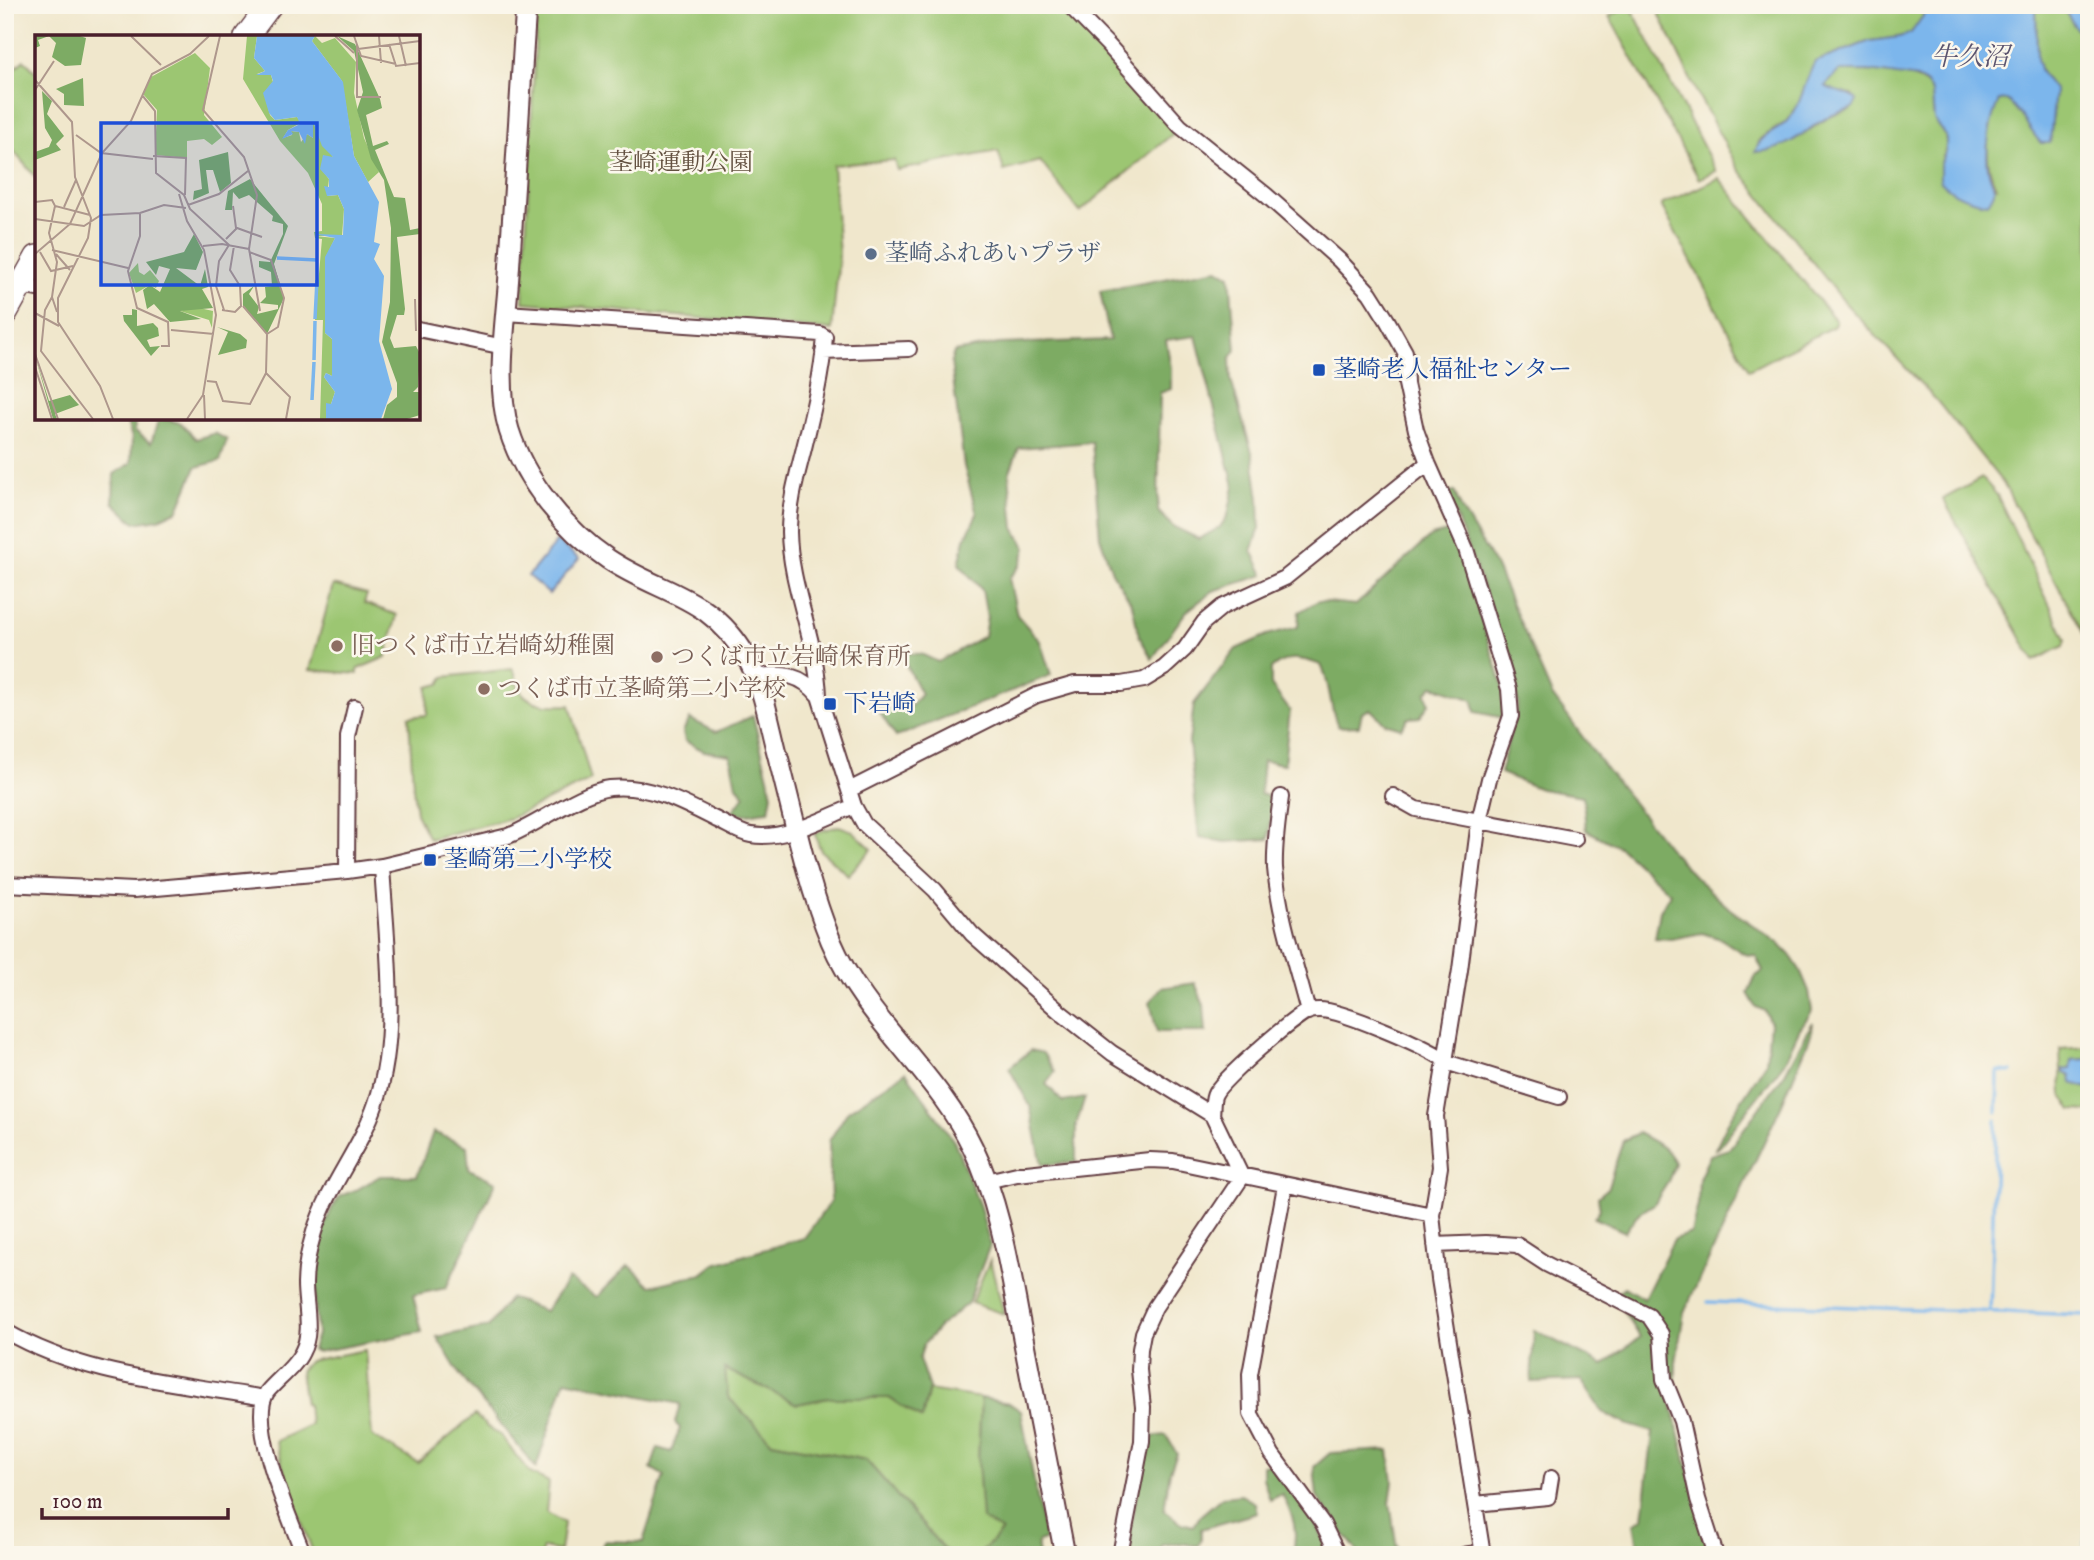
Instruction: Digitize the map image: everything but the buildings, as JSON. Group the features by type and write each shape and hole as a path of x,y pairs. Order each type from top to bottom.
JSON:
{"main road":[{"path":"248,35 270,5"},
{"path":"5,314 35,260"}],"street":[{"path":"526,5 504,347 504,405 508,427 518,454 542,495 582,539 610,560 704,609 735,640 757,677 817,902 832,942 843,965 874,1013 957,1120 987,1181 1009,1266 1065,1555"},
{"path":"1069,5 1180,126 1266,195 1339,260 1370,293 1405,352 1410,408 1428,463 1466,549 1510,696 1511,716 1489,779 1479,821 1460,970 1436,1116 1440,1167 1432,1215 1480,1554 1464,1555"},
{"path":"506,313 820,334 825,337 808,431 790,507 789,536 817,671 819,696 854,806 864,824 908,863 972,934 1013,973 1112,1053 1212,1115 1242,1177"},
{"path":"420,329 504,347"},
{"path":"823,352 909,349"},
{"path":"849,790 1037,695 1075,684 1121,684 1144,680 1164,668 1185,649 1204,622 1222,607 1285,578 1428,463"},
{"path":"757,677 777,673 789,674 811,686 819,696"},
{"path":"347,871 348,737 355,707"},
{"path":"5,884 134,890 382,866 508,836 587,796 610,788 663,794 751,835 767,836 797,829 854,806"},
{"path":"1392,796 1416,809 1575,839"},
{"path":"1281,797 1275,869 1284,918 1308,1012"},
{"path":"304,1555 280,1494 266,1445 261,1425 264,1398 304,1350 308,1328 306,1264 314,1231 370,1120 381,1082 389,1031 382,866"},
{"path":"1212,1115 1215,1093 1231,1074 1308,1012 1319,1010 1338,1014 1449,1063 1559,1097"},
{"path":"987,1181 1017,1174 1150,1160 1173,1161 1432,1215"},
{"path":"1120,1555 1142,1433 1143,1407 1139,1370 1143,1333 1155,1307 1242,1177"},
{"path":"1285,1186 1250,1374 1251,1414 1272,1454 1323,1524 1338,1555"},
{"path":"1436,1245 1517,1245 1546,1264 1649,1316 1661,1334 1664,1380 1681,1421 1699,1499 1716,1555"},
{"path":"5,1331 62,1359 102,1370 264,1398"},
{"path":"1475,1504 1548,1497 1551,1478"}],"green space":[{"name":"茎崎運動公園","path":"537,5 1063,5 1175,132 1080,212 1040,161 1004,171 998,151 897,170 894,160 833,165 839,256 832,330 523,302"},
{"path":"1655,5 1931,5 1911,33 1870,41 1815,62 1798,105 1786,122 1760,139 1756,152 1785,145 1828,118 1850,110 1853,95 1835,93 1825,86 1839,71 1890,73 1917,79 1927,84 1932,92 1934,117 1946,141 1940,165 1996,186 1989,166 1988,143 1991,121 1999,101 2007,100 2041,143 2050,143 2055,91 2041,72 2037,59 2036,5 2062,7 2089,48 2089,644 2003,483 1937,401 1846,304 1738,168 1697,93"},
{"path":"1627,8 1633,11 1716,171 1699,179 1609,16"},
{"path":"24,60 35,71 35,177 5,141 5,77"},
{"path":"1719,178 1836,321 1834,326 1749,370 1661,205"},
{"path":"1217,269 1230,275 1236,350 1230,359 1231,380 1253,456 1260,528 1252,551 1264,575 1213,591 1186,612 1152,659 1139,636 1132,604 1112,572 1100,537 1092,442 1019,448 1009,474 1014,528 1026,548 1020,566 1009,578 1017,615 1040,641 1051,675 896,737 876,707 898,701 911,706 921,694 900,653 921,654 938,662 984,636 987,617 982,590 959,564 965,539 977,514 964,466 951,362 954,352 999,344 1110,340 1100,291","holes":["1196,336 1234,486 1228,515 1220,527 1199,539 1172,526 1158,511 1160,393 1171,389 1171,368 1166,340"]},
{"path":"126,420 134,420 135,431 151,443 158,420 181,423 196,439 215,433 227,440 220,461 196,467 178,510 159,519 135,523 113,502 114,474 131,463 132,438"},
{"path":"1982,478 1997,495 2066,639 2064,646 2034,661 1943,499"},
{"path":"1454,491 1462,510 1495,565 1552,695 1671,851 1730,909 1777,942 1790,955 1809,991 1812,1011 1799,1030 1784,1063 1718,1148 1715,1149 1730,1118 1766,1063 1770,1023 1765,1011 1756,1007 1748,993 1755,977 1763,971 1756,956 1744,954 1721,939 1702,933 1671,939 1655,938 1660,911 1670,893 1621,848 1586,830 1583,796 1540,789 1500,773 1518,703 1490,606 1447,493"},
{"path":"1447,532 1454,534 1506,696 1504,718 1475,712 1473,700 1433,686 1426,693 1429,704 1420,717 1409,718 1401,728 1385,723 1370,709 1362,713 1359,726 1338,727 1321,665 1301,659 1283,661 1271,669 1271,685 1290,711 1284,764 1263,761 1260,794 1272,797 1269,839 1225,842 1199,838 1189,742 1194,704 1236,649 1267,635 1298,627 1299,612 1318,601 1356,605 1431,536"},
{"path":"333,585 367,594 364,603 397,615 386,657 358,669 358,674 310,670"},
{"path":"512,669 518,686 527,698 541,704 570,705 591,780 511,818 429,839 416,813 409,717 427,715 428,687 440,684 444,677"},
{"path":"753,716 772,794 769,811 747,814 732,812 745,795 736,785 730,755 704,751 685,741 683,731 690,719 716,732"},
{"path":"839,826 853,831 872,849 848,875 821,851 815,835 817,832"},
{"path":"1195,983 1204,1005 1206,1032 1157,1032 1150,1002 1161,988"},
{"path":"1813,1022 1811,1035 1782,1104 1684,1312 1676,1362 1675,1400 1667,1381 1666,1338 1616,1294 1624,1287 1644,1299 1674,1239 1691,1233 1698,1204 1699,1179 1710,1155 1729,1149 1785,1073"},
{"path":"2089,1047 2089,1059 2072,1060 2072,1069 2064,1070 2080,1086 2089,1088 2089,1111 2072,1110 2062,1095 2060,1049"},
{"path":"1031,1050 1043,1053 1055,1072 1046,1084 1063,1102 1085,1098 1076,1125 1076,1162 1042,1165 1030,1106 1009,1068"},
{"path":"906,1072 955,1143 980,1207 990,1245 968,1303 940,1326 924,1344 919,1359 929,1388 922,1419 889,1398 828,1398 797,1404 725,1369 728,1397 772,1442 866,1460 949,1555 599,1555 604,1541 643,1542 664,1476 651,1468 658,1448 671,1452 680,1428 675,1423 680,1404 565,1380 536,1468 460,1375 437,1337 488,1327 510,1298 545,1311 568,1279 597,1297 629,1265 651,1286 702,1274 715,1264 804,1238 831,1201 829,1141 848,1111"},
{"path":"433,1132 467,1146 469,1169 496,1182 446,1288 413,1295 422,1332 317,1352 312,1350 317,1334 316,1259 331,1210 340,1196 380,1176 417,1176"},
{"path":"1638,1133 1664,1149 1675,1163 1668,1182 1654,1204 1637,1215 1625,1232 1594,1218 1600,1209 1598,1197 1607,1189 1623,1141"},
{"path":"990,1260 1004,1314 971,1303"},
{"path":"1623,1310 1634,1312 1653,1328 1710,1555 1656,1555 1655,1552 1638,1546 1634,1524 1643,1518 1653,1432 1626,1424 1602,1412 1581,1380 1531,1382 1534,1330 1603,1365 1640,1337"},
{"path":"365,1350 372,1436 418,1463 475,1415 500,1435 530,1473 549,1482 546,1512 564,1523 560,1551 543,1548 541,1555 314,1555 287,1482 276,1441 310,1425 300,1371 309,1361"},
{"path":"724,1368 797,1404 828,1398 889,1398 921,1419 929,1390 981,1398 978,1462 1002,1531 979,1555 949,1555 866,1460 772,1442 728,1397"},
{"path":"981,1398 1009,1403 1021,1411 1045,1540 1037,1542 1039,1555 979,1555 1002,1531 982,1519 978,1462"},
{"path":"1166,1435 1177,1454 1170,1471 1164,1510 1181,1523 1194,1526 1200,1516 1222,1497 1241,1495 1255,1503 1257,1513 1201,1529 1198,1546 1179,1543 1162,1545 1159,1555 1125,1555 1148,1437"},
{"path":"1389,1450 1393,1481 1390,1503 1398,1555 1360,1555 1317,1497 1314,1467 1330,1453"},
{"path":"1273,1463 1318,1527 1332,1555 1292,1555 1295,1531 1289,1509 1282,1494 1270,1500 1263,1478 1263,1465"}],"water":[{"name":"牛久沼","path":"1931,5 2036,5 2037,59 2041,72 2055,91 2050,143 2041,143 2007,100 1999,101 1989,136 1988,165 1994,191 1988,203 1962,196 1940,181 1940,165 1946,152 1946,136 1934,119 1932,92 1926,83 1917,78 1869,71 1839,71 1825,86 1854,97 1857,100 1853,107 1827,117 1785,145 1755,152 1764,137 1791,116 1815,62 1870,41 1911,33"},
{"name":"牛久沼","path":"2061,5 2089,5 2089,48"},
{"path":"557,541 579,559 549,594 528,576"},
{"path":"2089,1059 2089,1088 2072,1083 2071,1076 2063,1070 2071,1069 2072,1060"}],"waterway":[{"path":"1997,1112 1998,1071 2012,1072"},
{"path":"1990,1312 1996,1120"},
{"path":"1708,1302 2089,1315"},
{"path":"2087,1505 2089,1431"},
{"path":"2085,1555 2087,1514"}],"place":[{"name":"茎崎ふれあいプラザ","path":"871,254"},
{"name":"茎崎老人福祉センター","path":"1319,370"},
{"name":"旧つくば市立岩崎幼稚園","path":"337,646"},
{"name":"つくば市立岩崎保育所","path":"657,657"},
{"name":"つくば市立茎崎第二小学校","path":"484,689"},
{"name":"下岩崎","path":"830,704"},
{"name":"茎崎第二小学校","path":"430,860"}]}
